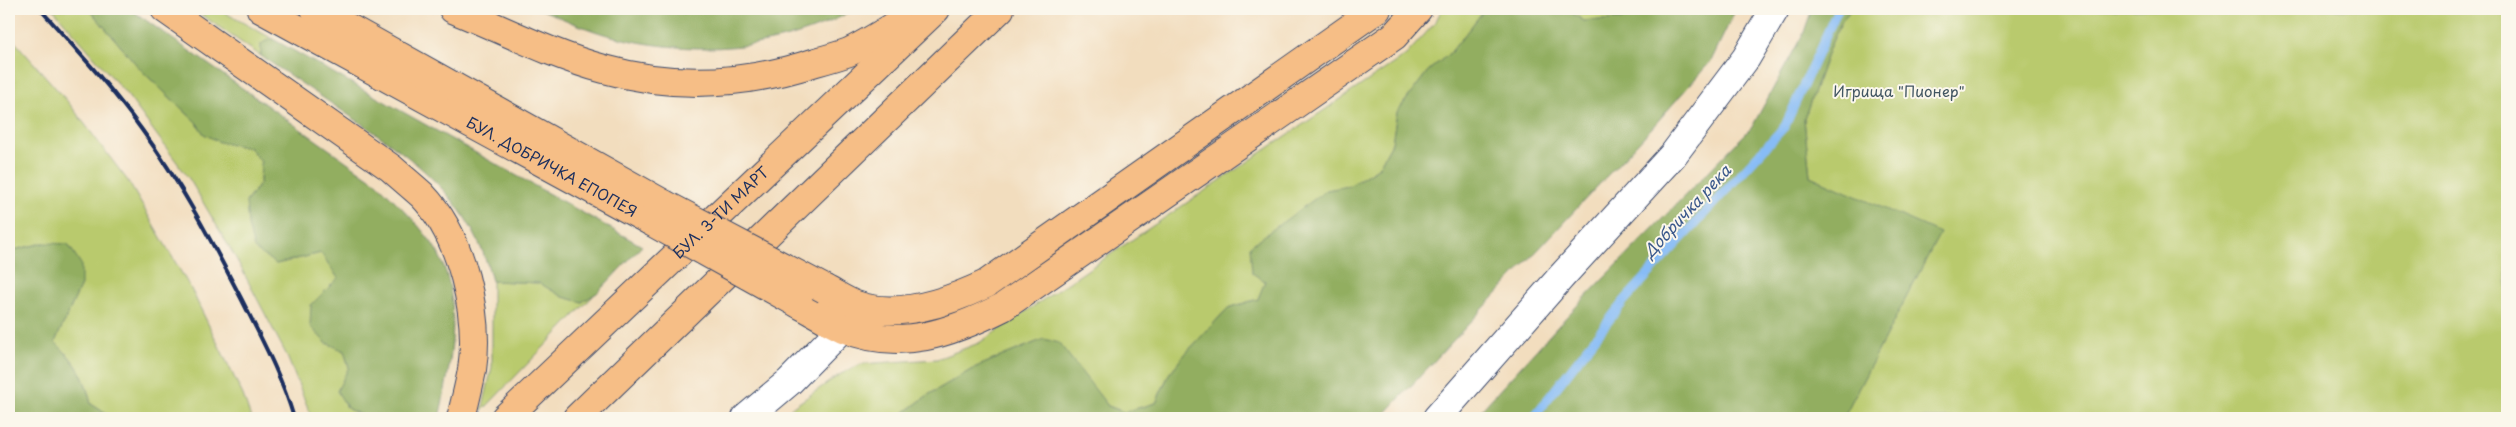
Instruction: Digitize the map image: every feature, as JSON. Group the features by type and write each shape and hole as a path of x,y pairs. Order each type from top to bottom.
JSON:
{"main road":[{"path":"165,9 391,168 423,197 448,232 464,270 471,312 472,368 461,418"},
{"name":"БУЛ. ДОБРИЧКА ЕПОПЕЯ","path":"261,9 657,212 825,290 850,316"},
{"name":"БУЛ. ДОБРИЧКА ЕПОПЕЯ","path":"315,9 657,212 799,304 850,316"},
{"path":"453,9 553,51 604,69 654,80 695,83 753,78 791,70 848,52 923,9"},
{"name":"БУЛ. 3-ТИ МАРТ","path":"505,418 936,9"},
{"path":"577,418 1000,9"},
{"path":"1377,9 986,284 962,295 912,308 850,316 864,335 900,340 938,335 967,326 1003,307 1394,36 1418,9"}],"street":[{"path":"1437,418 1562,276 1673,155 1746,58 1775,9"},
{"path":"746,418 789,382 850,316"}],"green space":[{"path":"53,9 89,9 141,70 196,122 204,134 220,142 250,148 261,162 260,183 246,202 276,264 321,253 338,278 311,305 325,342 344,351 349,367 348,409 368,418 312,418 286,354 238,262 190,180 128,96"},
{"path":"89,9 130,9 377,183 419,227 432,243 443,263 449,284 452,306 451,352 439,418 368,418 348,409 337,391 349,367 344,351 325,342 310,326 311,305 338,278 321,253 276,264 254,249 248,225 246,202 260,183 261,162 250,148 219,142 204,134 196,122 141,70"},
{"path":"193,9 218,9 271,38 262,44 261,56"},
{"path":"540,9 855,9 828,23 799,34 769,42 707,48 676,47 615,37"},
{"path":"1442,9 1485,9 1451,52 1428,71 1397,112 1392,143 1378,168 1349,186 1327,190 1295,215 1258,299 1228,308 1169,374 1156,403 1124,412 1108,406 1083,377 1044,339 976,367 928,395 897,418 801,418 790,409 839,375 861,364 937,359 979,343 1406,55 1435,23"},
{"path":"1485,9 1566,9 1584,21 1621,19 1645,9 1736,9 1711,61 1649,131 1381,418 897,418 928,395 976,367 1044,339 1059,343 1108,406 1124,412 1156,403 1169,374 1228,308 1258,299 1265,281 1252,273 1250,246 1327,190 1349,186 1378,168 1392,143 1397,112 1428,71 1451,52"},
{"path":"1566,9 1645,9 1621,19 1584,21"},
{"path":"1812,9 1851,9 1842,21 1830,46 1804,119 1810,176 1940,233 1843,418 1474,418 1569,314 1752,127 1804,32"},
{"name":"Игрища \"Пионер\"","path":"1851,9 2507,9 2507,418 1843,418 1939,234 1810,176 1804,119 1830,46 1842,21"},
{"path":"9,35 68,102 128,181 191,289 243,395 251,418 113,418 91,404 86,385 79,370 69,356 55,342 81,285 44,243 9,251"},
{"path":"271,38 642,246 597,293 582,302 563,297 539,283 492,281 483,253 471,228 456,205 438,185 418,166 374,132 261,56 261,44"},
{"path":"44,243 68,244 81,264 81,285 55,342 79,370 91,404 113,418 9,418 9,251"},
{"path":"492,281 540,283 563,297 582,302 596,293 482,411 492,367"}],"waterway":[{"name":"Добричка река","path":"1533,418 1624,301 1785,126 1838,9"}],"railway":[{"path":"40,9 118,98 170,171 231,278 277,373 294,418"}]}
